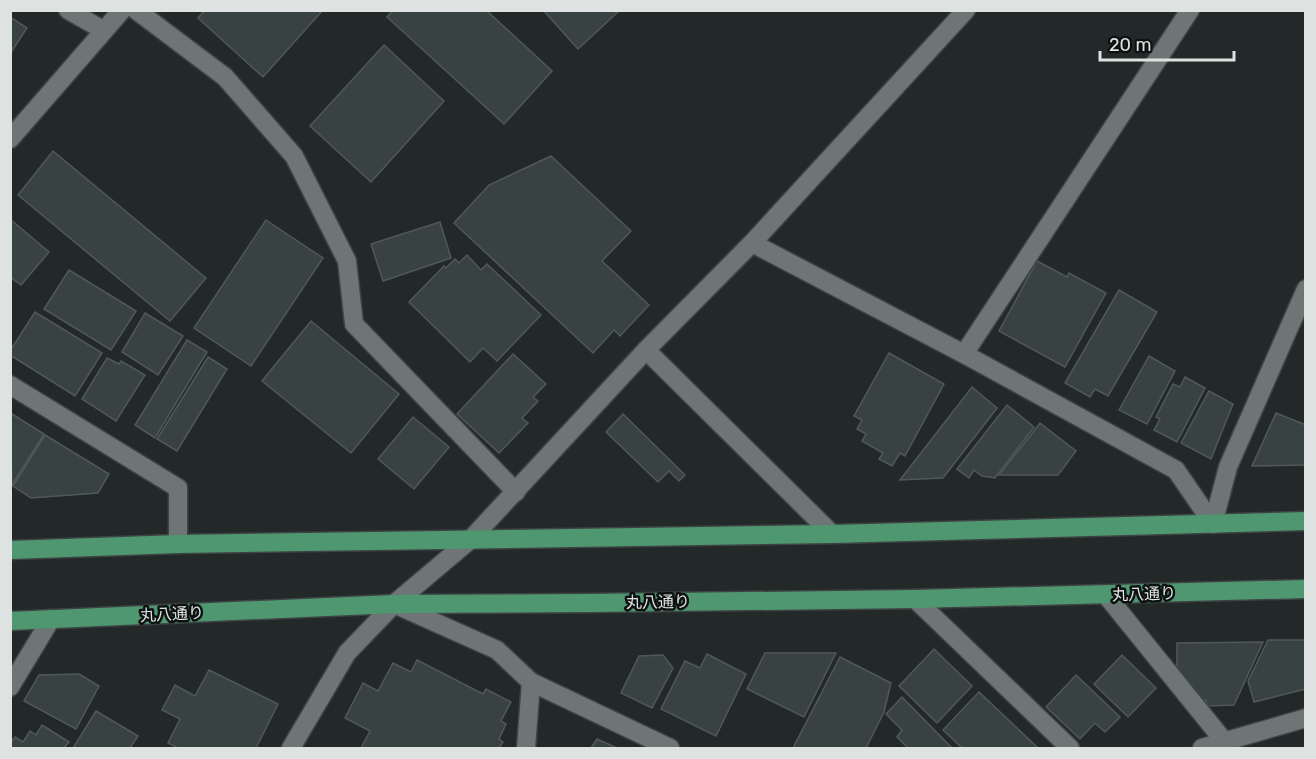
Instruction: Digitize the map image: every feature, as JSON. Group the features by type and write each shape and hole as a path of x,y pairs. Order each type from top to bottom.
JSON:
{"main road":[{"path":"10,550 178,544 832,534 1305,521"},
{"name":"丸八通り","path":"10,621 394,604 1106,595 1305,589"}],"street":[{"path":"68,10 103,30"},
{"path":"10,139 122,10"},
{"path":"136,10 225,77 294,156 347,261 354,324 516,492"},
{"path":"964,354 1190,10"},
{"path":"291,748 347,653 394,604 471,539 646,350 752,243 965,11"},
{"path":"752,243 964,354 1176,470 1214,524"},
{"path":"1214,524 1228,467 1305,289"},
{"path":"646,350 832,534"},
{"path":"10,385 178,488 178,544"},
{"path":"1106,595 1224,741"},
{"path":"915,598 1070,748"},
{"path":"394,604 497,650 531,682 670,748"},
{"path":"10,687 51,620"},
{"path":"526,748 531,682"},
{"path":"1202,748 1305,718"}],"building":[{"path":"205,10 323,10 263,77 198,18"},
{"path":"393,10 486,10 552,71 504,124 387,17"},
{"path":"543,10 620,10 578,49"},
{"path":"10,17 27,28 10,54"},
{"path":"384,45 444,101 371,182 310,126"},
{"path":"53,151 206,278 170,321 18,195"},
{"path":"551,156 631,231 602,261 649,305 620,336 614,330 593,353 454,223 489,185"},
{"path":"10,219 49,252 21,285 10,277"},
{"path":"266,220 323,258 251,366 194,328"},
{"path":"440,222 451,258 383,281 371,244"},
{"path":"467,255 481,270 487,264 541,315 497,361 483,348 470,362 409,302 444,266 446,268 455,259 459,263"},
{"path":"1037,261 1067,277 1069,273 1106,293 1065,367 999,331"},
{"path":"69,270 136,311 111,350 44,309"},
{"path":"1119,290 1157,312 1108,396 1095,389 1090,397 1065,383"},
{"path":"35,312 102,353 75,396 10,355 10,351"},
{"path":"145,313 183,336 158,375 122,352"},
{"path":"311,321 399,394 351,453 262,381"},
{"path":"187,340 207,352 155,438 135,425"},
{"path":"889,353 944,384 905,456 900,453 892,466 879,459 883,453 862,441 866,434 857,429 862,420 854,416"},
{"path":"513,354 546,384 533,397 538,401 522,418 528,423 499,453 457,414"},
{"path":"1149,356 1175,371 1147,424 1119,410"},
{"path":"208,357 227,369 177,451 157,439"},
{"path":"107,358 119,364 121,361 145,375 116,421 82,399"},
{"path":"1185,377 1205,388 1177,442 1154,430 1160,419 1156,417 1173,384 1180,387"},
{"path":"972,387 997,408 943,478 900,480"},
{"path":"1209,391 1233,404 1211,459 1181,443"},
{"path":"1007,405 1034,427 995,478 982,476 974,470 969,478 957,469"},
{"path":"1276,413 1306,425 1306,465 1252,466"},
{"path":"12,414 44,434 12,485 10,418"},
{"path":"623,414 685,475 679,481 669,471 658,482 606,432"},
{"path":"413,417 449,447 414,489 378,459"},
{"path":"1040,423 1076,451 1058,475 999,475"},
{"path":"45,435 109,474 98,493 31,498 13,486"},
{"path":"1268,640 1306,640 1306,689 1254,702 1248,681"},
{"path":"1263,642 1234,705 1207,706 1206,700 1200,700 1177,668 1177,643"},
{"path":"934,649 972,686 937,723 899,686"},
{"path":"765,653 836,653 804,717 747,689"},
{"path":"707,654 746,674 716,736 661,709 685,661 700,668"},
{"path":"663,655 673,668 652,708 621,693 639,656"},
{"path":"1122,655 1156,688 1128,717 1094,684"},
{"path":"840,657 891,683 884,712 866,748 793,748"},
{"path":"417,660 483,694 486,689 511,702 501,721 506,724 499,739 503,742 499,748 361,748 370,731 345,718 363,683 378,691 393,663 411,672"},
{"path":"209,670 278,704 256,748 178,748 168,743 180,719 162,710 175,685 195,696"},
{"path":"79,674 99,686 76,729 24,701 39,675"},
{"path":"1076,675 1120,717 1105,732 1095,723 1080,739 1046,707"},
{"path":"979,692 1038,748 962,748 943,730"},
{"path":"902,697 952,748 908,748 897,737 902,730 886,714"},
{"path":"96,711 138,736 130,748 73,748"},
{"path":"42,725 69,742 64,748 10,748 15,737 23,742 30,731 36,735"},
{"path":"597,739 617,748 591,748"}]}
